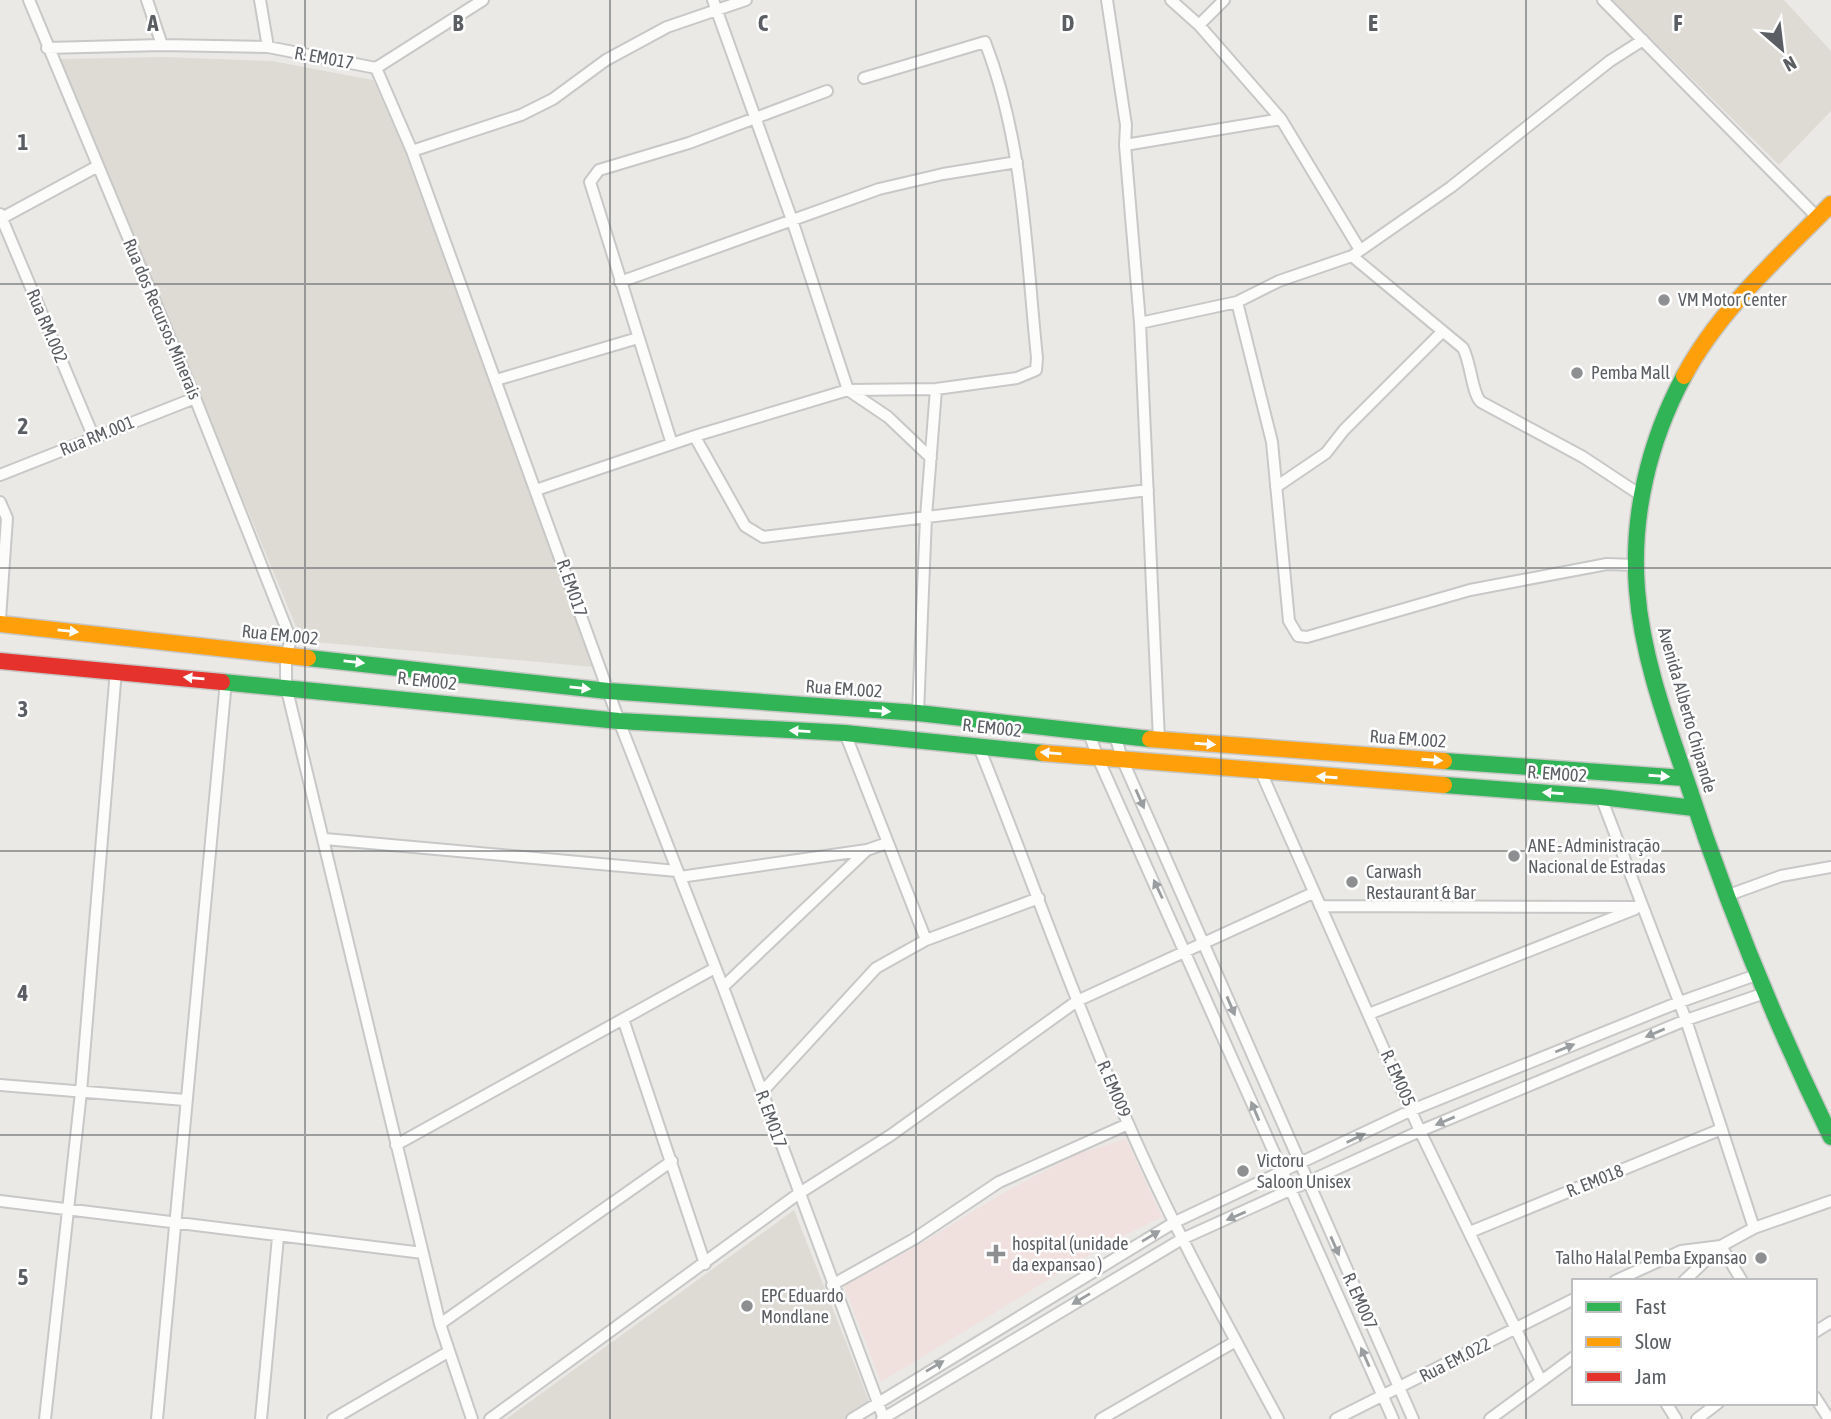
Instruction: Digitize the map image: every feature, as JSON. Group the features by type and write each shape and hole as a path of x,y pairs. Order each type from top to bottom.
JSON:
{"street":[{"name":"Rua dos Recursos Minerais","path":"29,0 195,398 289,647"},
{"path":"147,0 162,45"},
{"path":"260,0 268,47"},
{"path":"376,68 483,0"},
{"path":"412,151 521,115 553,99 606,60 667,27 715,5 746,0"},
{"path":"1107,0 1126,125 1125,145 1140,323 1159,740"},
{"path":"1171,0 1199,25 1281,119 1323,185 1356,253 1463,348 1470,362 1475,397 1583,457 1642,496"},
{"path":"1199,25 1224,0"},
{"path":"1604,0 1818,218"},
{"path":"715,5 792,220 848,390 888,417 931,458"},
{"path":"1140,323 1237,302 1279,281 1356,253 1451,187 1610,61 1643,40"},
{"path":"536,490 672,444 848,390 936,389 1017,377 1036,370 1017,162 1001,85 985,42 864,78"},
{"name":"R. EM017","path":"47,48 162,45 268,47 376,68 412,151 619,721 723,987 883,1419"},
{"path":"672,444 590,182 593,175 599,170 688,143 827,91"},
{"path":"1125,145 1281,119"},
{"path":"620,282 879,189 943,174 1017,162"},
{"path":"1,217 98,166"},
{"name":"Avenida Alberto Chipande","path":"1831,204 1722,318 1693,359 1671,401 1656,440 1642,496 1636,565 1649,661 1694,808 1756,975 1826,1114 1831,1137"},
{"name":"Rua RM.002","path":"1,217 94,438"},
{"path":"1237,302 1272,442 1289,621 1298,636 1307,637 1470,590 1607,564 1636,565"},
{"path":"1276,487 1326,453 1343,430 1443,332"},
{"path":"496,380 638,338"},
{"path":"918,713 926,517 936,389"},
{"name":"Rua RM.001","path":"0,475 195,398"},
{"path":"695,437 746,526 763,537 1148,490"},
{"path":"0,502 7,518 0,621"},
{"name":"Rua EM.002","path":"0,621 289,647 608,691 918,713 1159,740 1685,778"},
{"path":"289,647 286,686 440,1324 472,1419"},
{"path":"0,661 286,686"},
{"path":"45,1419 81,1092 116,670"},
{"path":"157,1419 226,681"},
{"name":"R. EM002","path":"286,686 619,721 845,733 1123,761 1601,797 1694,808"},
{"path":"845,733 926,940"},
{"name":"R. EM007","path":"1089,733 1290,1192 1393,1419"},
{"name":"R. EM007","path":"1115,736 1123,761 1307,1184 1413,1419"},
{"name":"R. EM009","path":"979,747 1077,1001 1128,1124 1182,1239 1278,1419"},
{"name":"R. EM005","path":"1261,772 1420,1131 1541,1381"},
{"path":"1601,797 1677,1003 1686,1020 1719,1130 1754,1228"},
{"path":"325,839 679,874 867,850 887,843"},
{"path":"723,987 867,850"},
{"path":"1726,896 1782,876 1831,867"},
{"path":"490,1419 798,1194 891,1135 1077,1001 1313,893"},
{"path":"762,1092 876,968 926,940 1039,898"},
{"path":"1320,906 1641,907"},
{"path":"1369,1014 1641,907"},
{"path":"396,1145 715,968"},
{"path":"852,1419 876,1401 1175,1222 1412,1110 1677,1003 1756,975"},
{"path":"883,1419 1182,1239 1420,1131 1686,1020 1765,993"},
{"path":"623,1019 705,1264"},
{"path":"0,1085 185,1100"},
{"path":"832,1285 914,1239 999,1182 1128,1124"},
{"name":"R. EM018","path":"1470,1232 1719,1130"},
{"path":"440,1324 672,1161"},
{"path":"0,1201 423,1253"},
{"path":"1686,1279 1721,1246 1754,1228 1831,1201"},
{"path":"261,1419 278,1237"},
{"path":"1619,1279 1681,1251 1721,1246"},
{"path":"1721,1246 1741,1279"},
{"name":"Rua EM.022","path":"1336,1419 1572,1300"},
{"path":"1101,1419 1236,1341"},
{"path":"333,1419 448,1352"},
{"path":"1490,1419 1572,1358"},
{"path":"1817,1400 1829,1419"},
{"path":"1697,1419 1715,1405"}],"shaded area":[{"path":"1612,0 1784,0 1831,51 1831,111 1779,165"},
{"path":"164,57 272,61 373,80 405,152 594,667 302,641 60,59"},
{"name":"hospital (unidade da expansao )","path":"1126,1139 1162,1217 1109,1243 881,1382 844,1286 924,1242 1003,1193 1077,1154"},
{"name":"EPC Eduardo Mondlane","path":"794,1210 869,1401 844,1419 506,1419"}],"traffic: fast":[{"path":"1684,376 1661,426 1640,507 1636,562 1644,638 1670,733 1734,916 1790,1049 1831,1137"},
{"path":"308,658 608,691 918,713 1150,739"},
{"path":"222,682 619,721 845,733 1043,753"},
{"path":"1444,761 1685,778"},
{"path":"1444,785 1601,797 1694,808"}],"traffic: slow":[{"path":"1684,376 1698,352 1732,307 1831,204"},
{"path":"0,624 308,658"},
{"path":"1150,739 1444,761"},
{"path":"1043,753 1444,785"}],"traffic: jam":[{"path":"0,661 222,682"}],"place":[{"name":"VM Motor Center","path":"1664,300"},
{"name":"Pemba Mall","path":"1577,373"},
{"name":"ANE - Administração Nacional de Estradas","path":"1514,856"},
{"name":"Carwash Restaurant & Bar","path":"1352,882"},
{"name":"Victoru Saloon Unisex","path":"1243,1171"},
{"name":"hospital (unidade da expansao )","path":"996,1254"},
{"name":"Talho Halal Pemba Expansao","path":"1761,1258"},
{"name":"EPC Eduardo Mondlane","path":"747,1306"}]}
